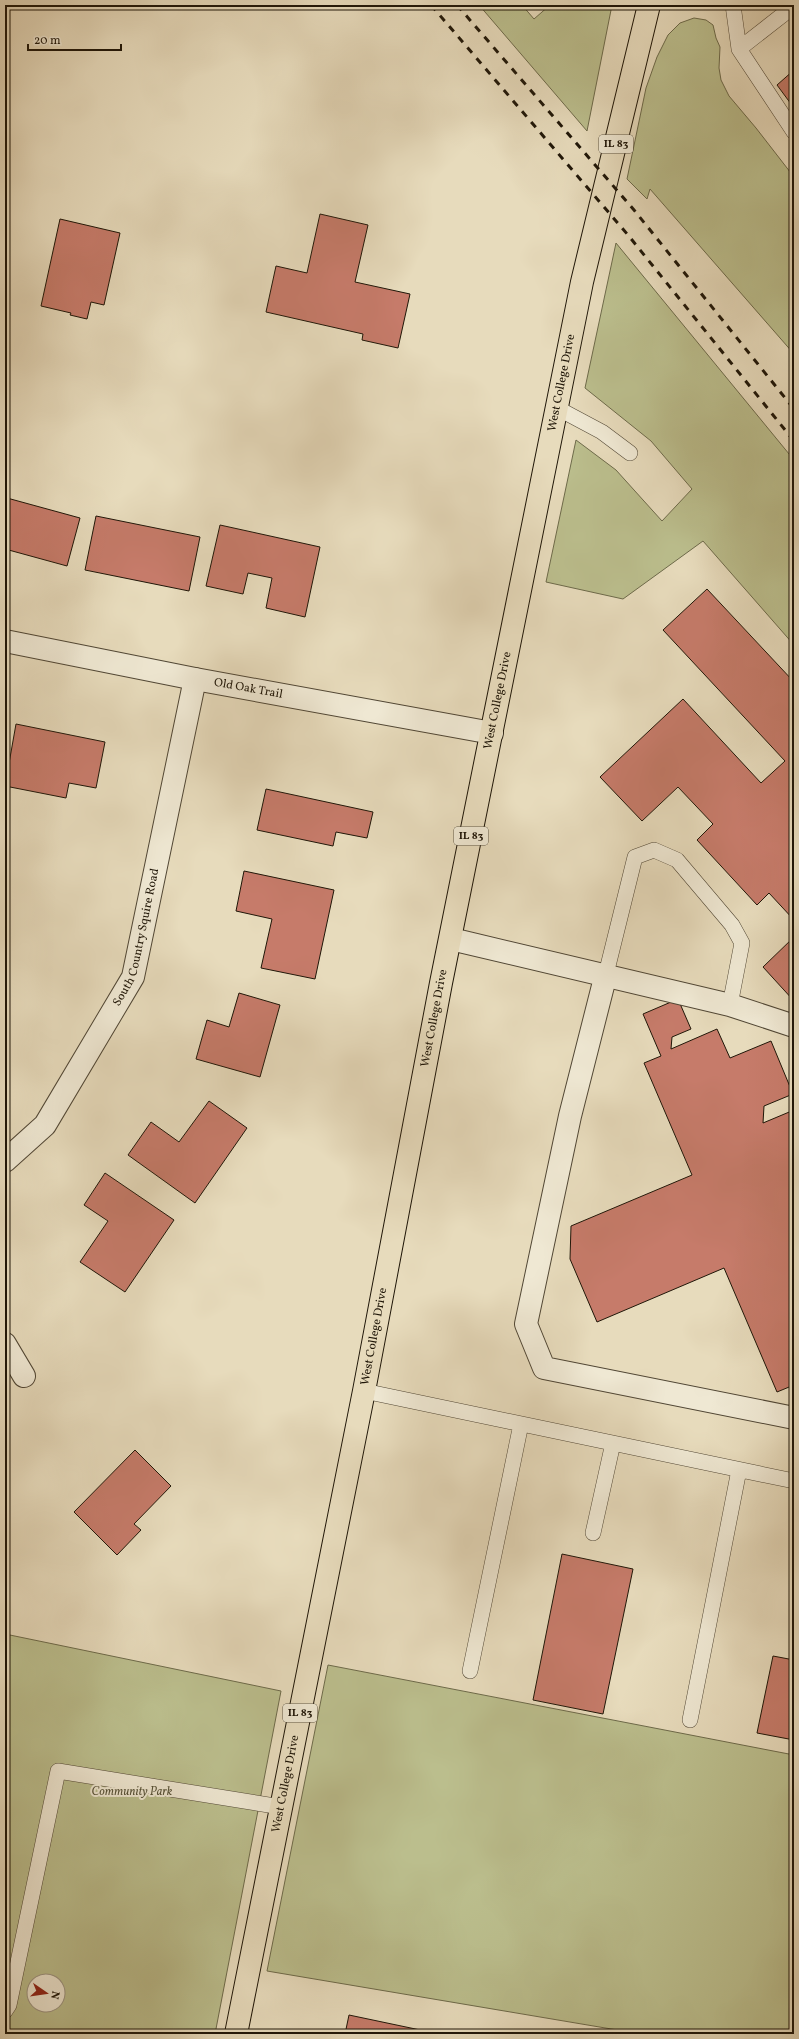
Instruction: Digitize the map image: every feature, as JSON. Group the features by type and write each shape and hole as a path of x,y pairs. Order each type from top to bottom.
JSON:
{"main road":[{"name":"West College Drive","path":"236,2034 364,1391 450,939 582,282 649,5"}],"street":[{"name":"Old Oak Trail","path":"5,641 195,679 492,733"},
{"name":"South Country Squire Road","path":"5,1161 45,1125 133,977 195,679"},
{"path":"450,939 606,974 730,1005 794,1026"},
{"path":"606,974 570,1116 526,1324 544,1368 794,1418"},
{"path":"5,1344 24,1376"}],"lane":[{"path":"733,5 740,50 794,132"},
{"path":"740,50 794,6"},
{"path":"557,408 602,432 630,453"},
{"path":"606,974 635,857 654,850 677,860 732,925 742,944 730,1005"},
{"path":"364,1391 794,1481"},
{"path":"470,1671 521,1424"},
{"path":"593,1533 613,1443"},
{"path":"690,1720 739,1470"},
{"path":"5,2011 9,2005 58,1771 281,1807"}],"green space":[{"path":"479,5 522,5 534,19 550,5 612,5 587,131"},
{"path":"694,18 706,20 713,25 720,47 719,68 721,80 729,96 794,177 794,354 650,189 647,199 627,179 646,88 657,57 668,35 680,23"},
{"path":"616,243 794,460 794,645 703,541 623,599 546,582 576,440 616,470 662,521 692,489 651,441 585,388"},
{"name":"Community Park","path":"5,1634 281,1691 215,2034 5,2034"},
{"path":"328,1665 794,1755 794,2034 641,2034 267,1971"}],"building":[{"path":"794,70 794,108 777,85"},
{"path":"320,214 368,225 355,282 410,294 398,348 362,340 363,334 266,312 276,266 307,273"},
{"path":"60,219 120,233 104,305 91,302 87,319 70,315 71,313 41,306"},
{"path":"7,498 80,518 67,566 5,549 5,507"},
{"path":"96,516 200,537 189,591 85,570"},
{"path":"220,525 320,547 305,617 266,608 272,578 248,573 243,594 206,586"},
{"path":"707,589 794,682 794,920 769,893 757,905 697,840 713,824 678,787 642,821 600,777 683,699 761,783 785,761 663,630"},
{"path":"16,724 105,742 96,788 69,783 66,798 5,786"},
{"path":"266,789 373,812 367,838 336,832 333,846 257,830"},
{"path":"244,871 334,890 315,979 261,968 272,919 236,911"},
{"path":"794,937 794,1001 763,967"},
{"path":"239,993 280,1005 260,1077 196,1059 207,1020 229,1027"},
{"path":"678,999 691,1029 672,1037 671,1049 717,1029 730,1058 771,1041 793,1094 764,1106 763,1123 794,1110 794,1385 777,1392 724,1268 597,1322 570,1259 571,1226 692,1175 644,1063 661,1056 643,1014"},
{"path":"209,1101 247,1128 195,1203 128,1155 151,1122 179,1142"},
{"path":"105,1173 174,1220 125,1292 80,1262 108,1221 84,1205"},
{"path":"135,1450 171,1486 134,1524 141,1530 117,1555 74,1512"},
{"path":"562,1554 633,1569 603,1714 533,1700"},
{"path":"773,1656 794,1660 794,1740 757,1733"},
{"path":"349,2015 425,2031 424,2034 345,2034"}],"railway":[{"path":"431,5 628,235 794,441"},
{"path":"457,5 634,210 794,409"}]}
